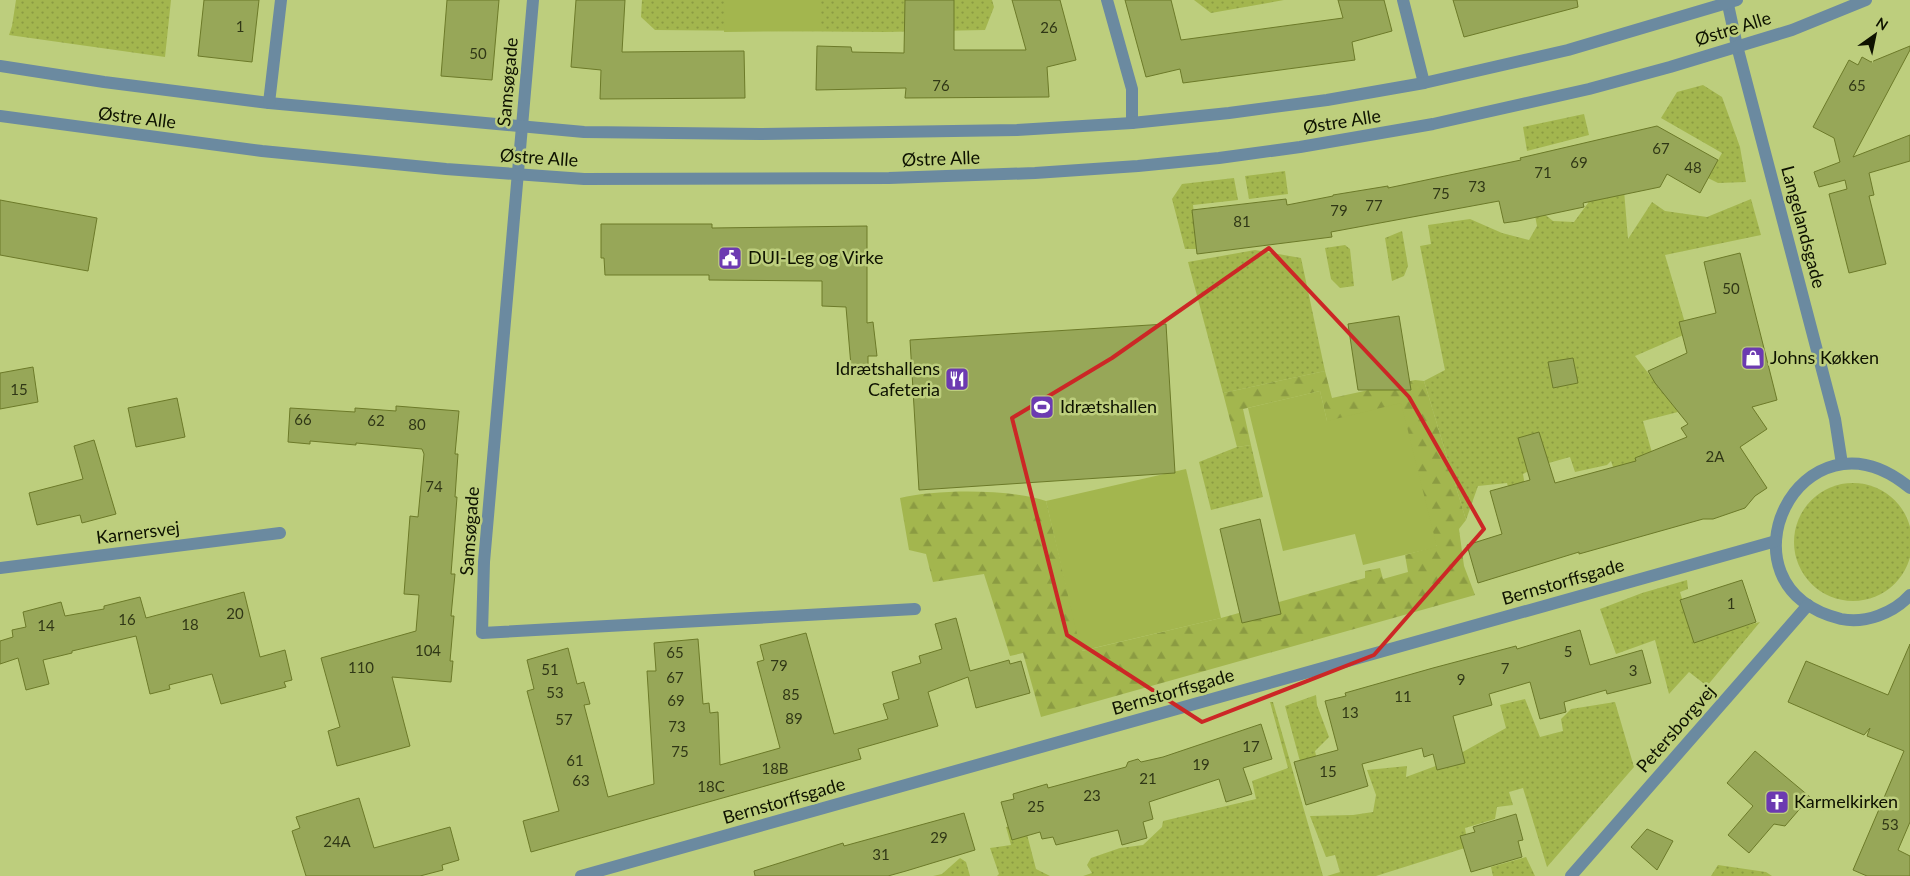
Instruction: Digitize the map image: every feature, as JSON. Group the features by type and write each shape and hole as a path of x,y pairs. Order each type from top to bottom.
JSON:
{"street":[{"path":"269,103 281,0"},
{"name":"Samsøgade","path":"533,0 484,562 482,633 915,609"},
{"path":"1106,0 1132,88 1132,123"},
{"path":"1403,0 1424,83"},
{"name":"Østre Alle","path":"0,116 262,151 446,169 584,179 889,178 1035,173 1147,165 1300,147 1433,124 1588,89 1792,30 1866,0"},
{"name":"Østre Alle","path":"0,66 104,82 269,103 584,132 760,134 1017,130 1132,123 1307,103 1424,83 1568,50 1731,1"},
{"name":"Langelandsgade","path":"1731,1 1737,46 1835,419 1842,464"},
{"path":"1910,488 1893,475 1869,465 1842,464 1821,471 1798,488 1788,499 1779,519 1776,541 1778,559 1784,577 1794,592 1808,605 1826,615 1846,620 1867,619 1887,613 1910,595"},
{"name":"Karnersvej","path":"0,568 280,533"},
{"name":"Bernstorffsgade","path":"581,876 1776,541"},
{"name":"Petersborgvej","path":"1571,876 1808,605"}],"highlighted area":[{"path":"1269,248 1409,397 1484,529 1374,655 1202,722 1067,635 1012,418 1112,358"}],"green space":[{"path":"16,0 171,0 165,57 9,35"},
{"path":"642,0 992,0 994,7 985,30 885,32 655,30 641,17"},
{"path":"725,0 819,0 819,31 724,32"},
{"path":"1194,0 1284,0 1211,13"},
{"path":"1703,85 1722,97 1740,147 1746,182 1718,183 1708,178 1722,153 1661,118 1677,92"},
{"path":"1584,114 1589,135 1527,151 1523,127"},
{"path":"1285,171 1288,194 1249,199 1245,176"},
{"path":"1234,178 1238,200 1193,205 1198,249 1185,249 1172,199 1182,184"},
{"path":"1624,190 1628,239 1652,202 1665,211 1707,217 1751,199 1761,235 1665,255 1688,333 1635,356 1678,412 1643,421 1659,477 1615,473 1611,461 1607,465 1575,472 1570,457 1538,466 1523,474 1527,498 1514,508 1507,483 1478,486 1466,520 1424,381 1445,370 1420,246 1431,244 1428,225 1470,219 1502,233 1529,240 1537,226 1533,205 1553,221 1574,222 1588,203 1587,194"},
{"path":"1402,231 1408,266 1404,276 1392,281 1385,238"},
{"path":"1345,245 1350,249 1354,286 1340,288 1331,279 1325,248"},
{"path":"1255,250 1301,258 1325,371 1223,393 1188,262"},
{"path":"1325,371 1332,398 1415,380 1424,381 1466,520 1459,529 1464,566 1475,595 1041,717 1023,653 1010,656 984,574 933,582 926,554 909,550 900,498 934,493 994,492 1046,501 1082,651 1221,618 1365,578 1365,571 1380,568 1383,579 1408,572 1405,555 1437,546 1327,421 1320,391 1243,409 1251,445 1237,447 1223,393"},
{"path":"1320,391 1327,421 1401,403 1437,547 1363,565 1355,534 1283,551 1248,408"},
{"path":"1251,445 1263,497 1211,510 1199,462 1237,447"},
{"path":"1186,469 1221,618 1081,651 1046,501"},
{"path":"1853,483 1876,487 1895,500 1908,519 1912,542 1908,565 1895,584 1876,597 1853,601 1830,597 1811,584 1798,565 1794,542 1798,519 1811,500 1830,487"},
{"path":"1687,580 1688,589 1680,592 1694,639 1760,622 1707,686 1689,672 1669,694 1655,640 1616,654 1600,609 1642,593"},
{"path":"1316,695 1317,705 1329,737 1315,751 1317,760 1301,765 1285,706"},
{"path":"1525,699 1540,737 1563,731 1561,719 1571,709 1615,702 1634,767 1547,867 1523,788 1509,792 1513,805 1497,807 1495,819 1465,828 1468,847 1376,876 1327,876 1340,872 1335,855 1326,857 1310,816 1353,815 1373,812 1376,795 1367,770 1407,766 1406,777 1441,764 1506,728 1500,705"},
{"path":"1270,702 1273,702 1323,876 1083,876 1092,873 1087,865 1091,858 1120,848 1143,845 1162,827 1163,821 1256,799 1252,781 1288,768"},
{"path":"1024,823 1036,869 1050,876 997,876 999,874 990,848 1011,845 1006,827"},
{"path":"1526,857 1535,876 1493,876 1491,867"},
{"path":"960,858 966,862 970,876 933,876 942,874"},
{"path":"1718,865 1766,872 1772,876 1711,876"}],"building":[{"path":"204,0 259,0 252,62 198,56"},
{"path":"447,0 499,0 492,80 441,76"},
{"path":"576,0 625,0 622,52 744,51 745,98 600,99 601,70 571,67"},
{"path":"905,0 954,0 954,50 1026,50 1012,0 1060,0 1076,60 1047,67 1049,97 905,98 906,88 816,90 817,46 851,47 852,52 904,53"},
{"path":"1125,0 1171,0 1181,40 1343,18 1338,0 1384,0 1392,31 1352,42 1355,60 1183,83 1180,69 1146,77"},
{"path":"1453,0 1577,0 1578,7 1464,37"},
{"path":"1910,46 1910,50 1853,157 1910,135 1910,161 1869,173 1874,195 1869,196 1886,264 1849,273 1829,194 1847,189 1845,180 1819,187 1814,172 1840,162 1834,138 1813,127 1849,60 1858,65 1862,57 1871,62"},
{"path":"1657,126 1718,160 1700,193 1667,174 1660,187 1583,203 1584,207 1518,221 1504,223 1499,201 1331,232 1332,237 1197,254 1192,210 1286,199 1287,205 1333,195 1388,186 1388,188 1521,160 1520,158"},
{"path":"0,200 97,218 88,271 0,255"},
{"path":"601,224 712,224 712,228 867,226 867,323 873,322 877,356 868,356 868,366 851,366 846,307 822,306 822,281 709,280 709,275 605,275 604,258 601,258"},
{"path":"1740,253 1777,400 1752,407 1767,429 1740,447 1767,488 1755,496 1745,508 1713,519 1703,519 1579,554 1579,552 1478,583 1467,545 1502,534 1490,491 1530,480 1518,438 1539,432 1555,483 1636,461 1635,458 1687,437 1681,428 1688,424 1655,383 1648,371 1687,353 1679,322 1716,313 1704,262"},
{"path":"1399,316 1411,390 1358,390 1348,324"},
{"name":"Idrætshallen","path":"1166,324 1175,473 919,490 910,340"},
{"path":"1573,358 1578,383 1553,388 1548,362"},
{"path":"33,367 38,402 0,409 0,373"},
{"path":"177,398 185,437 136,447 128,408"},
{"path":"396,406 459,411 455,454 458,454 455,497 457,497 451,574 455,574 451,616 454,616 450,661 453,661 451,682 392,677 410,746 337,766 328,731 340,727 321,658 416,631 419,595 404,594 410,516 418,517 424,454 422,449 356,443 356,445 310,441 310,444 288,442 290,408 355,412 355,408 396,411"},
{"path":"94,440 116,514 82,523 80,515 37,525 29,493 83,479 74,446"},
{"path":"1260,519 1281,614 1242,623 1220,529"},
{"path":"1742,580 1756,622 1694,643 1680,600"},
{"path":"244,592 260,657 285,650 292,680 284,682 286,687 221,704 212,674 169,685 170,689 150,694 136,636 43,660 49,684 26,690 18,658 0,664 0,641 13,637 12,630 26,627 23,612 61,602 65,616 104,609 104,606 140,597 146,618"},
{"path":"956,618 970,671 1009,660 1010,664 1021,661 1030,693 976,708 968,677 928,692 938,726 858,749 861,759 531,852 523,821 559,811 527,691 534,689 527,660 568,648 577,684 584,682 590,704 584,705 608,797 654,784 647,671 656,671 654,643 698,639 703,704 709,703 710,713 718,712 720,765 780,748 757,662 764,660 760,645 806,633 834,734 888,719 883,704 899,699 892,672 921,663 919,656 942,649 935,624"},
{"path":"1580,630 1590,665 1642,650 1651,683 1607,694 1606,690 1564,702 1566,712 1540,719 1530,682 1489,694 1492,705 1453,716 1465,763 1437,770 1433,754 1424,757 1422,748 1362,764 1368,786 1306,805 1294,762 1338,750 1325,701 1346,696 1345,693 1433,668 1516,646 1517,649"},
{"path":"1910,644 1910,822 1898,850 1910,856 1910,876 1867,876 1853,870 1904,751 1867,736 1870,728 1864,735 1788,702 1806,661 1888,695"},
{"path":"1261,724 1272,759 1243,768 1252,794 1226,802 1219,779 1149,802 1153,819 1143,822 1147,838 1122,845 1118,830 1056,845 1053,837 1042,839 1040,832 1012,840 1001,802 1014,799 1013,794 1047,784 1048,788 1126,767 1128,762 1138,759 1141,762 1163,757"},
{"name":"Karmelkirken","path":"1755,751 1810,797 1785,826 1774,824 1749,853 1728,835 1753,806 1727,783"},
{"path":"359,798 374,848 450,827 459,860 442,865 443,870 420,876 306,876 292,831 300,828 296,817"},
{"path":"964,813 975,850 906,871 888,876 755,876 754,871 843,843 844,846"},
{"path":"1516,814 1523,840 1518,841 1522,857 1471,872 1460,836 1475,832 1473,827"},
{"path":"1647,829 1673,841 1657,870 1631,847"}],"place":[{"name":"DUI-Leg og Virke","path":"730,258"},
{"name":"Johns Køkken","path":"1753,358"},
{"name":"Idrætshallens Cafeteria","path":"957,379"},
{"name":"Idrætshallen","path":"1042,407"},
{"name":"Karmelkirken","path":"1777,802"}]}
